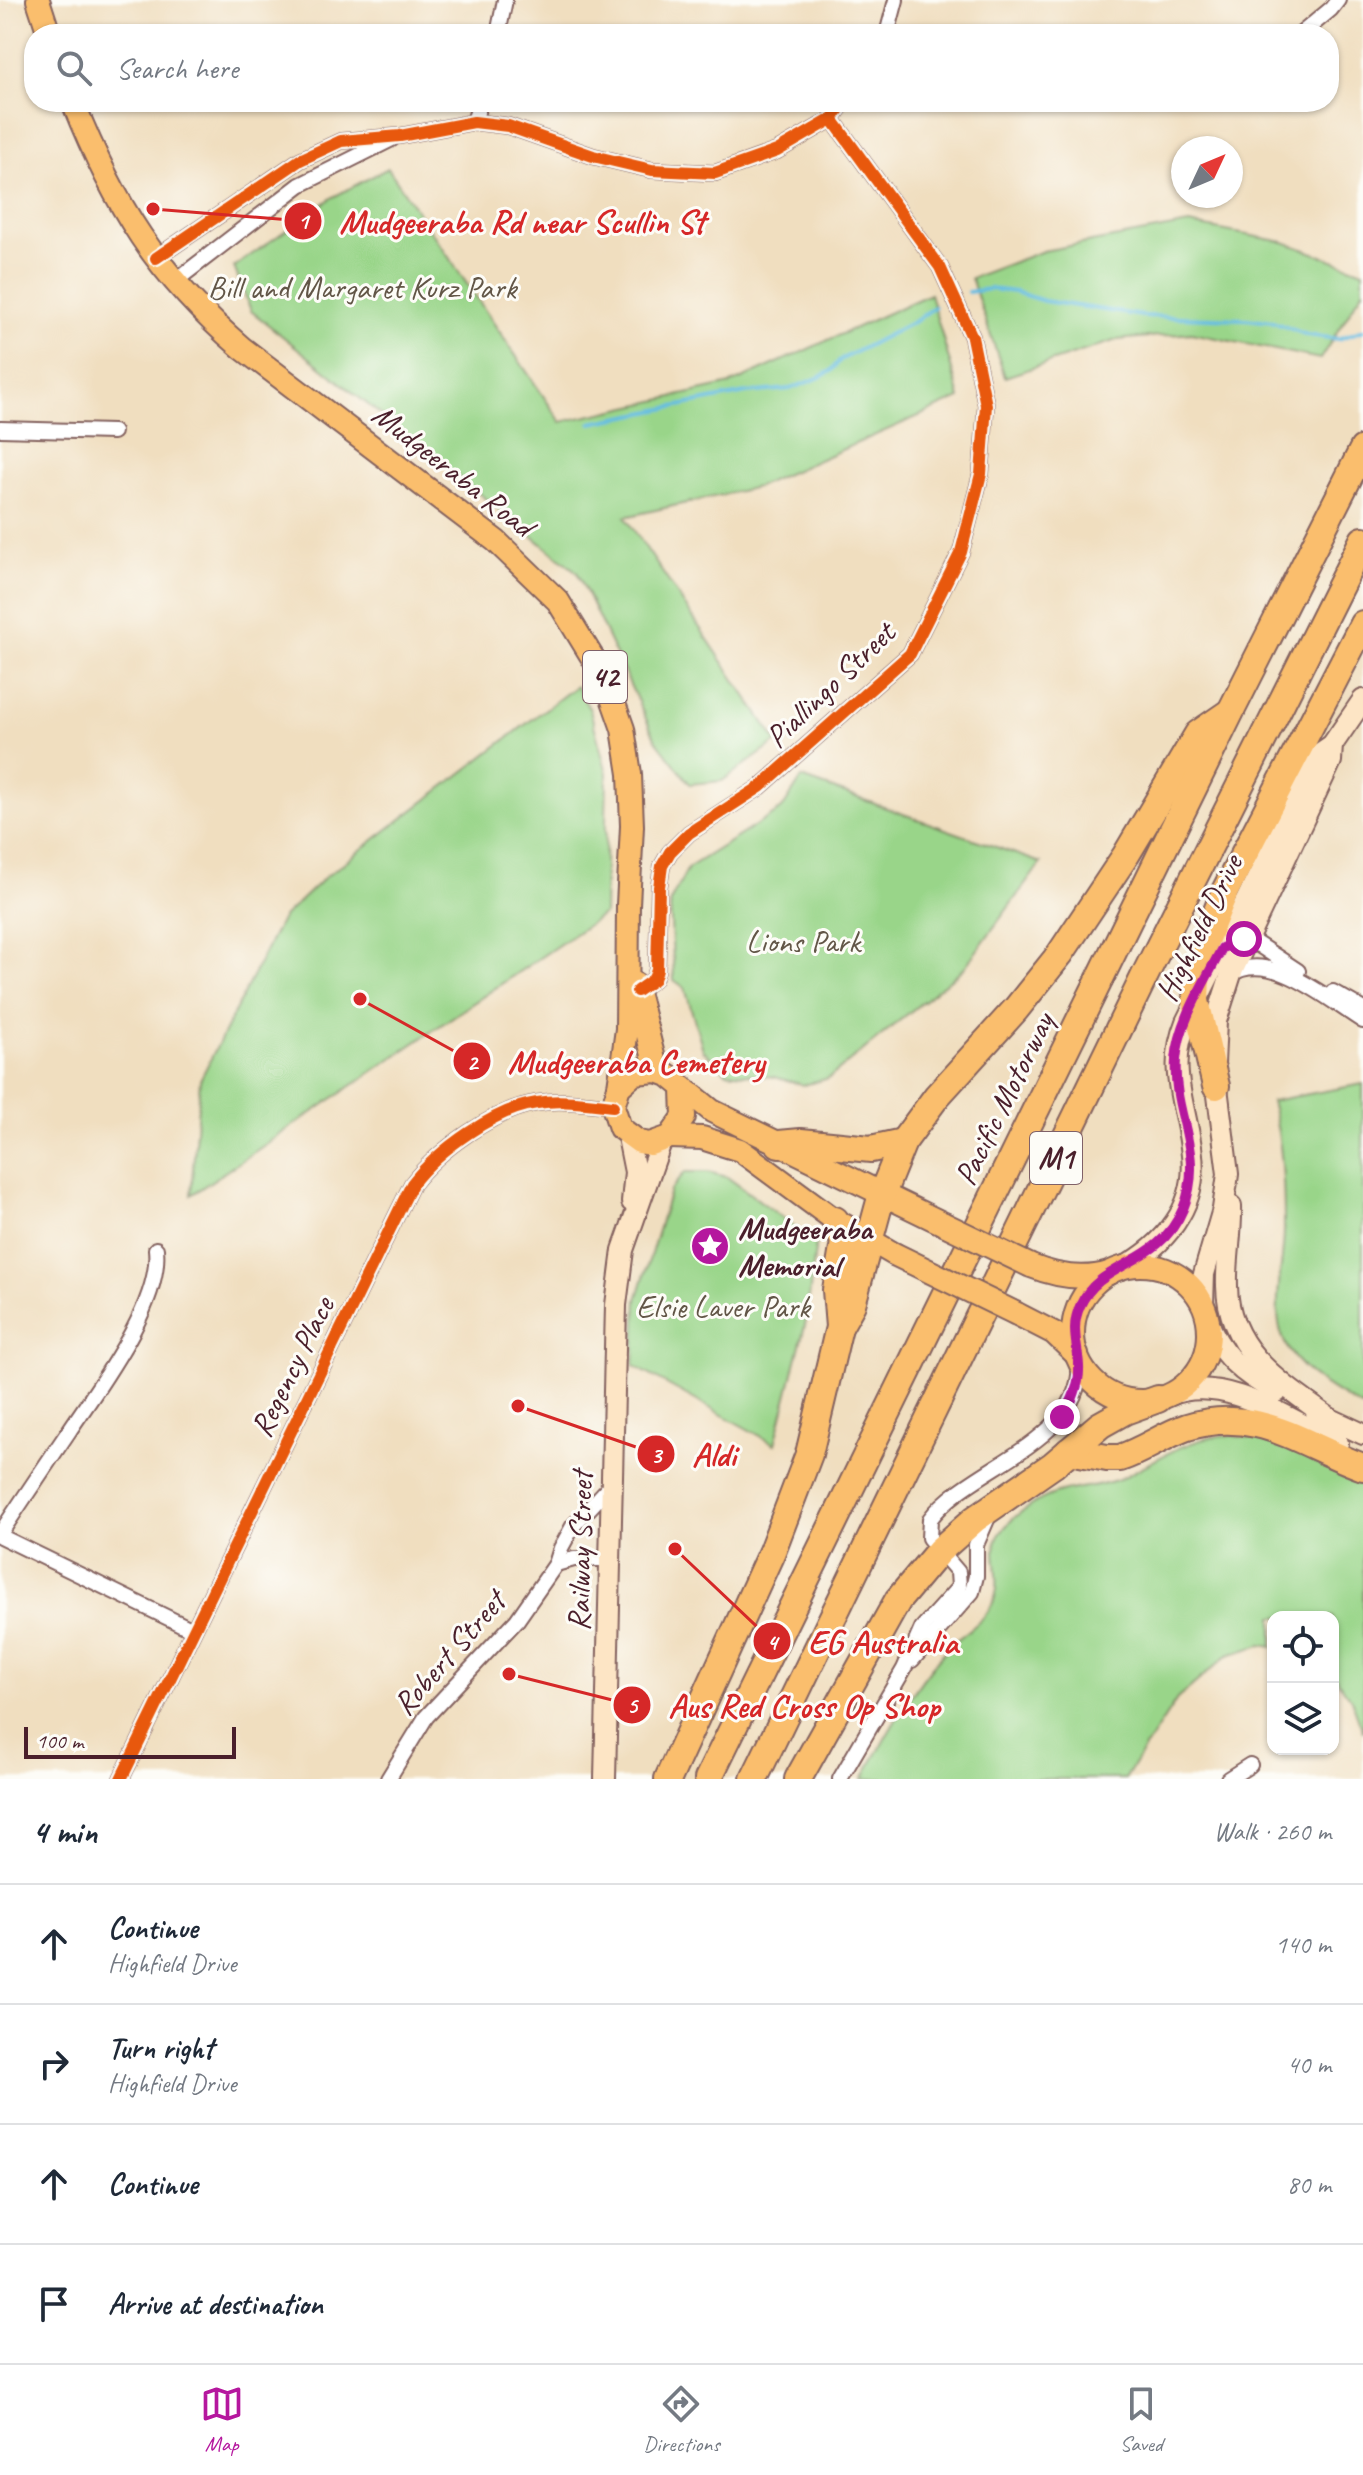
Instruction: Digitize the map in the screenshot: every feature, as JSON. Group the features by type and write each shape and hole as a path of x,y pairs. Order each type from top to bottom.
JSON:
{"highway":[{"name":"Pacific Motorway","path":"708,1779 1231,711 1363,449"},
{"name":"M1","path":"754,1779 1147,971 1363,540"},
{"path":"1216,1086 1196,1001 1199,960 1221,902 1363,624"},
{"name":"M1","path":"668,1779 795,1497 818,1420 839,1327 852,1304 882,1194 903,1142 937,1096 1016,1009 1060,954 1126,855 1198,734 1231,711"},
{"path":"779,1144 801,1142 871,1149 903,1142"},
{"name":"M1","path":"835,1220 844,1242 836,1290 839,1327"},
{"path":"798,1779 898,1600 939,1551 998,1502 1105,1422 1129,1409 1164,1397"},
{"path":"1069,1451 1120,1458 1192,1426 1243,1421 1282,1430 1363,1467"}],"main road":[{"path":"38,0 46,24"},
{"name":"Mudgeeraba Road","path":"77,112 97,161 130,221 174,282 203,314 242,348 496,541 558,601 605,678 623,729 630,774 632,826 627,1029 616,1096"},
{"name":"Mudgeeraba Road","path":"628,963 657,1071"},
{"path":"657,1071 668,1075 712,1111 1052,1274 1076,1277 1098,1276 1142,1266 1163,1269 1188,1285 1205,1312 1209,1340 1202,1364 1188,1382 1164,1397 1131,1401 1108,1392 1094,1382 1078,1357 1054,1333 870,1242 740,1150 702,1138 666,1139 650,1144 628,1137 620,1128 616,1096 635,1073 657,1071"},
{"path":"666,1139 684,1117 683,1090"},
{"path":"1078,1357 1074,1330 1080,1306 1097,1283 1119,1270"}],"street":[{"path":"500,24 505,0"},
{"path":"890,24 896,0"},
{"path":"1313,24 1338,0"},
{"path":"474,122 477,112"},
{"path":"156,258 300,160 341,141 400,136 474,122 508,126 593,156 652,170 715,173 777,151 832,119 837,112"},
{"name":"Piallingo Street","path":"637,991 654,979 657,970 659,887 662,866 670,852 689,833 760,787 910,654 961,552 981,474 986,405 972,337 940,267 832,119"},
{"path":"174,282 300,185 400,136"},
{"path":"0,429 113,432"},
{"name":"Highfield Drive","path":"1119,1270 1151,1250 1167,1235 1182,1212 1190,1189 1192,1155 1176,1062 1183,1029 1319,754 1332,745 1363,700"},
{"name":"Highfield Drive","path":"1205,1312 1204,1274 1223,1209 1228,1174 1216,1086 1214,1031 1231,974 1331,761 1332,745"},
{"path":"1222,948 1248,938 1363,1009"},
{"path":"1231,974 1251,966 1275,969 1363,1021"},
{"name":"Regency Place","path":"121,1779 405,1195 420,1173 463,1139 508,1111 539,1102 616,1096"},
{"name":"Railway Street","path":"628,1137 635,1172 629,1230"},
{"name":"Railway Street","path":"605,1779 616,1305 623,1250 629,1230 666,1139"},
{"path":"1228,1174 1231,1210 1227,1287 1229,1308 1236,1327 1259,1364 1329,1418"},
{"path":"156,1249 158,1263 151,1290 122,1349 0,1535 193,1630"},
{"path":"1205,1312 1216,1343 1238,1366 1271,1389 1363,1434"},
{"path":"840,1779 904,1669 922,1628 959,1587 958,1572 928,1535 932,1517 1062,1417 1076,1387 1078,1357"},
{"path":"1164,1397 1193,1388 1226,1391 1363,1456"},
{"name":"Robert Street","path":"388,1779 426,1717 517,1620 556,1564 573,1526 611,1485"},
{"path":"904,1669 971,1595 976,1576 976,1543 998,1502"},
{"path":"556,1564 574,1559 609,1559"},
{"path":"1228,1779 1250,1765"}],"green space":[{"name":"Bill and Margaret Kurz Park","path":"388,168 561,422 731,384 930,294 960,398 757,487 625,517 777,742 722,781 690,784 656,740 577,572 251,311 234,267 333,197"},
{"path":"1189,224 1284,242 1363,271 1363,291 1320,359 1191,333 1117,340 1005,377 971,278 1043,251"},
{"path":"576,686 590,710 607,773 604,914 191,1195 200,1080 282,918 324,878"},
{"name":"Lions Park","path":"802,778 1041,863 964,968 829,1078 804,1085 774,1077 726,1072 703,1050 685,988 674,980 670,902 688,868 782,809"},
{"path":"1363,1084 1363,1408 1304,1368 1287,1347 1281,1331 1278,1298 1284,1230 1283,1181 1271,1101"},
{"name":"Elsie Laver Park","path":"685,1172 708,1172 727,1177 816,1242 806,1321 775,1444 634,1366 637,1300 670,1191"},
{"path":"1224,1435 1262,1439 1363,1480 1363,1732 1351,1699 1339,1682 1339,1611 1267,1611 1267,1646 1228,1655 1177,1699 1125,1779 863,1779 921,1681 949,1646 982,1619 993,1602 997,1591 996,1542 1013,1519 1046,1497 1117,1480 1184,1446"}],"waterway":[{"path":"968,292 990,289 1015,292 1044,301 1143,316 1273,322 1307,335 1338,339 1363,330"},
{"path":"591,423 746,393 790,389 831,371 840,360 917,320 934,307"}],"cycle path":[{"path":"156,258 300,160 341,141 400,136 474,122 508,126 593,156 652,170 715,173 777,151 832,119 837,112"},
{"path":"637,991 654,979 657,970 659,887 662,866 670,852 689,833 760,787 910,654 961,552 981,474 986,405 972,337 940,267 832,119"},
{"path":"121,1779 412,1184 452,1145 503,1113 546,1102 613,1106"}],"place":[{"name":"Mudgeeraba Rd near Scullin St","path":"153,209"},
{"name":"Mudgeeraba Cemetery","path":"360,999"},
{"name":"Mudgeeraba Memorial","path":"710,1246"},
{"name":"Aldi","path":"518,1406"},
{"name":"EG Australia","path":"675,1549"},
{"name":"Aus Red Cross Op Shop","path":"509,1674"}],"route":[{"path":"1062,1417 1079,1379 1074,1330 1083,1299 1101,1279 1138,1260 1157,1246 1172,1230 1182,1212 1190,1189 1192,1155 1177,1082 1179,1043 1222,948 1244,939"}]}
